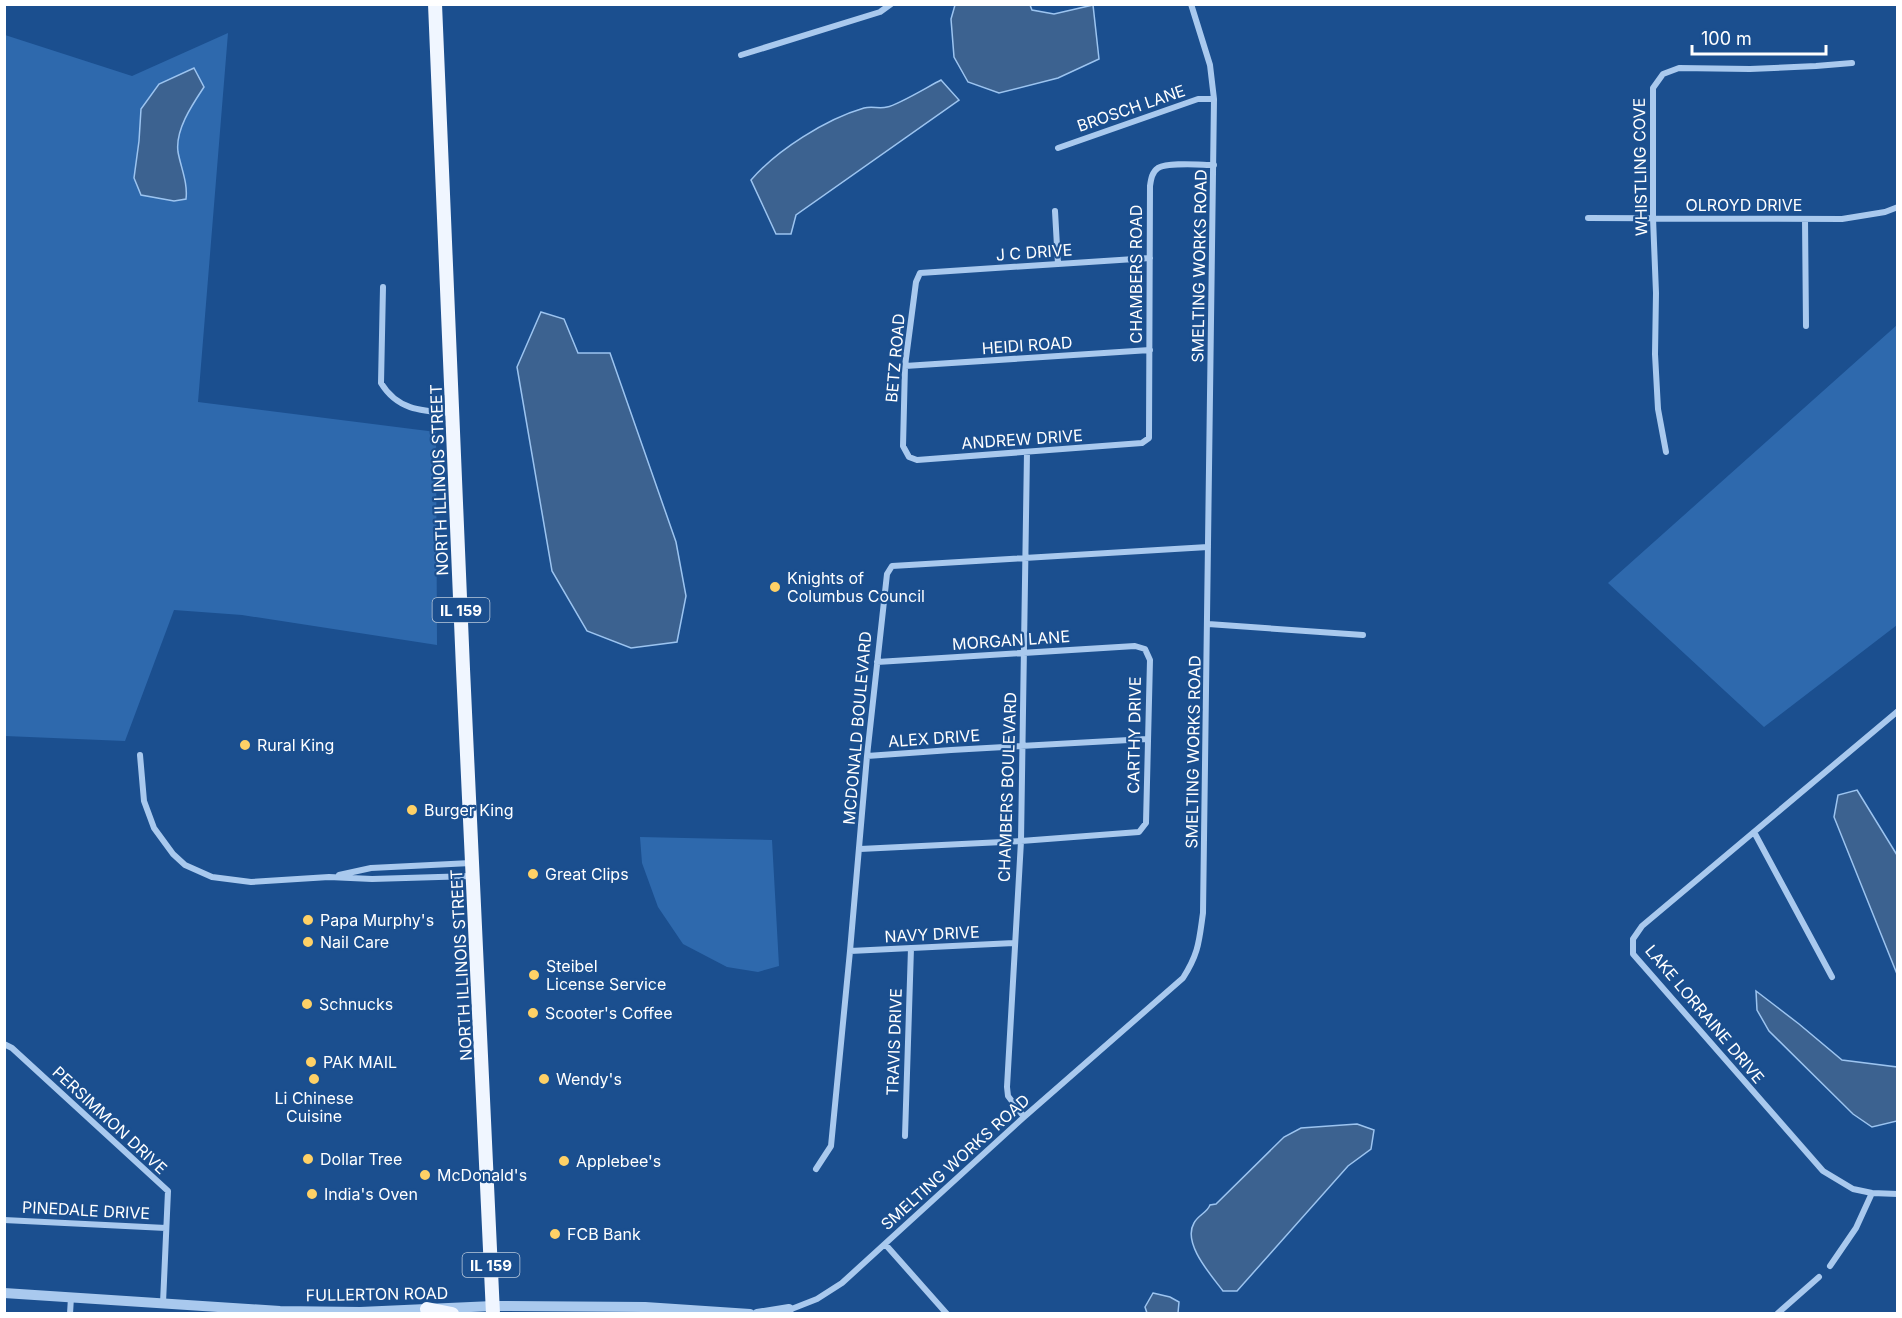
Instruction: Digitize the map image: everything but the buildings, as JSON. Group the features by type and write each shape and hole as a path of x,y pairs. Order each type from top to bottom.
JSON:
{"main road":[{"name":"NORTH ILLINOIS STREET","path":"435,4 493,1310"},
{"path":"427,1309 452,1314"}],"street":[{"path":"741,55 880,12 891,4"},
{"name":"SMELTING WORKS ROAD","path":"789,1311 816,1299 842,1283 1024,1117 1183,978 1194,960 1203,913 1214,99 1210,66 1191,4"},
{"name":"WHISTLING COVE","path":"1666,452 1658,409 1655,354 1653,88 1663,74 1679,68 1750,69 1852,63"},
{"name":"BROSCH LANE","path":"1058,148 1198,99 1214,99"},
{"name":"CHAMBERS ROAD","path":"1149,438 1149,186 1152,175 1158,168 1167,165 1214,165"},
{"name":"OLROYD DRIVE","path":"1588,218 1842,219 1885,212 1898,207"},
{"path":"1055,211 1058,264"},
{"path":"1805,219 1806,326"},
{"name":"J C DRIVE","path":"920,273 1150,258"},
{"name":"BETZ ROAD","path":"903,446 905,366 916,282 920,273"},
{"path":"383,287 381,383 388,394 399,402 420,411 453,413"},
{"name":"HEIDI ROAD","path":"905,366 1149,350"},
{"name":"ANDREW DRIVE","path":"903,446 909,458 917,460 1142,443 1149,438"},
{"name":"CHAMBERS BOULEVARD","path":"1024,1117 1008,1096 1007,1087 1021,841 1027,452"},
{"name":"MCDONALD BOULEVARD","path":"816,1169 831,1146 867,756 887,574 892,566 1208,547"},
{"path":"1208,624 1363,635"},
{"name":"MORGAN LANE","path":"877,662 1135,646 1145,649"},
{"name":"CARTHY DRIVE","path":"1021,841 1139,832 1146,823 1150,660 1145,649"},
{"name":"LAKE LORRAINE DRIVE","path":"1898,711 1642,926 1633,939 1633,954 1823,1171 1853,1189 1872,1193 1898,1194"},
{"name":"ALEX DRIVE","path":"867,756 1147,740"},
{"path":"140,755 142,786 149,818 164,843 185,864 212,877 251,882 329,877 372,879 473,870"},
{"path":"1754,832 1832,977"},
{"path":"860,849 1021,841"},
{"path":"329,877 371,868 473,870"},
{"name":"NAVY DRIVE","path":"850,951 1014,943"},
{"name":"TRAVIS DRIVE","path":"905,1136 911,948"},
{"name":"PERSIMMON DRIVE","path":"4,1044 12,1048 168,1191 163,1303"},
{"path":"1830,1266 1856,1228 1872,1193"},
{"name":"PINEDALE DRIVE","path":"4,1220 166,1228"},
{"path":"885,1244 947,1314"},
{"path":"1777,1314 1818,1277"},
{"name":"FULLERTON ROAD","path":"4,1293 163,1303 243,1311 360,1312 427,1309 645,1307 750,1314"},
{"path":"70,1314 71,1297"},
{"path":"757,1314 789,1311"}],"shaded area":[{"path":"955,5 1030,5 1032,10 1054,14 1093,5 1099,59 1058,78 999,93 968,82 954,57 951,19"},
{"path":"228,33 198,402 436,432 437,645 242,615 174,610 125,741 5,736 5,35 132,76"},
{"path":"194,68 204,87 185,118 178,144 186,199 174,201 141,195 134,178 141,109 159,84"},
{"path":"941,80 959,100 796,215 791,234 776,234 751,180 762,169 788,147 834,120 864,108 892,106"},
{"path":"541,312 564,319 578,353 610,353 676,542 686,596 677,642 631,648 587,631 552,571 517,367"},
{"path":"1897,325 1897,625 1764,727 1608,583"},
{"path":"1857,790 1897,855 1897,974 1834,817 1838,795"},
{"path":"640,837 772,840 779,966 758,972 727,967 683,944 658,907 642,863"},
{"path":"1756,991 1842,1060 1897,1067 1897,1121 1872,1127 1853,1114 1769,1031 1757,1010"},
{"path":"1357,1124 1374,1130 1371,1149 1348,1166 1237,1291 1223,1291 1205,1268 1195,1249 1191,1231 1196,1220 1210,1205 1216,1204 1284,1137 1301,1128"},
{"path":"1153,1293 1179,1302 1178,1313 1147,1313 1145,1307"}],"place":[{"name":"Knights of Columbus Council","path":"775,587"},
{"name":"Rural King","path":"245,745"},
{"name":"Burger King","path":"412,810"},
{"name":"Great Clips","path":"533,874"},
{"name":"Papa Murphy's","path":"308,920"},
{"name":"Nail Care","path":"308,942"},
{"name":"Steibel License Service","path":"534,975"},
{"name":"Schnucks","path":"307,1004"},
{"name":"Scooter's Coffee","path":"533,1013"},
{"name":"PAK MAIL","path":"311,1062"},
{"name":"Li Chinese Cuisine","path":"314,1079"},
{"name":"Wendy's","path":"544,1079"},
{"name":"Dollar Tree","path":"308,1159"},
{"name":"Applebee's","path":"564,1161"},
{"name":"McDonald's","path":"425,1175"},
{"name":"India's Oven","path":"312,1194"},
{"name":"FCB Bank","path":"555,1234"}]}
